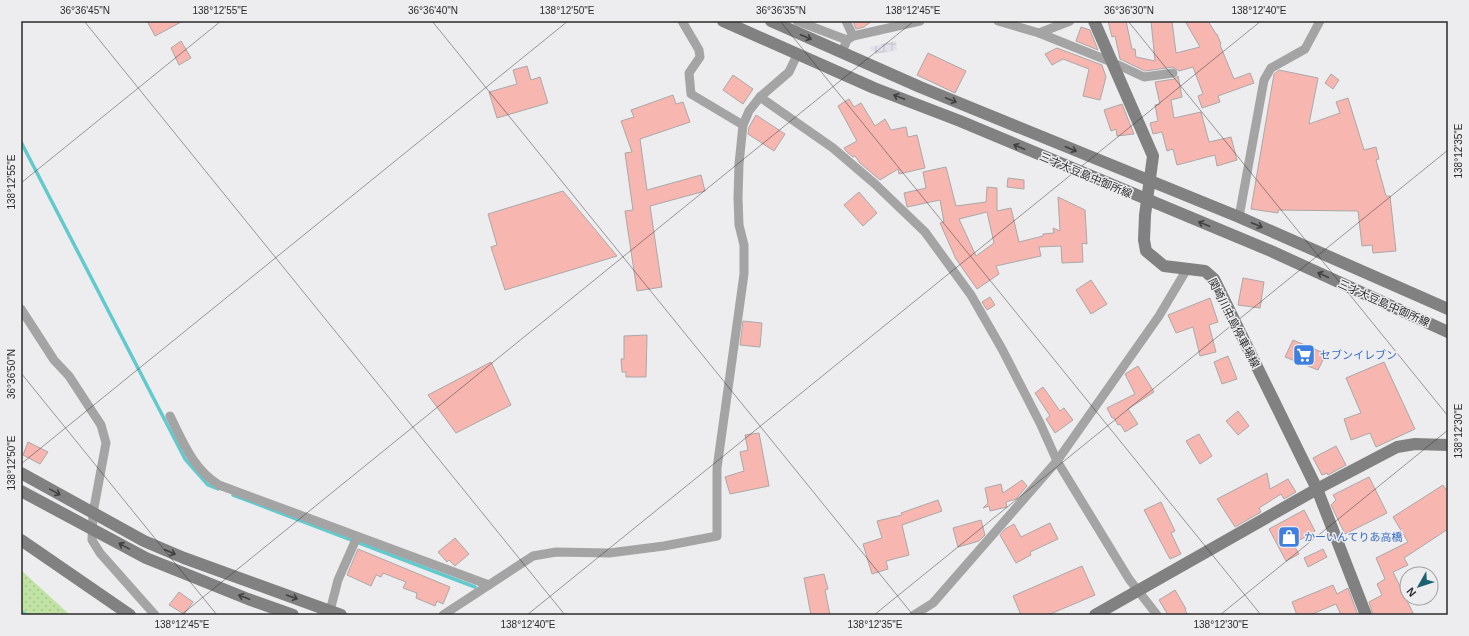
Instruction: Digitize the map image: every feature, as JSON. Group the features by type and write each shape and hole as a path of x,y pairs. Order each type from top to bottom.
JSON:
{"main road":[{"name":"三才大豆島中御所線","path":"722,21 797,55 1271,251 1448,332"},
{"name":"三才大豆島中御所線","path":"771,21 920,87 1239,217 1448,309"},
{"name":"関崎川中島停車場線","path":"1094,21 1114,63 1153,156 1148,201 1144,215 1144,240 1146,251 1164,266 1205,271 1214,279 1317,489 1366,615"},
{"path":"1095,615 1138,592 1317,489 1397,447 1415,444 1448,445"},
{"path":"21,473 144,541 184,558 335,613"},
{"path":"21,490 146,558 293,615"},
{"path":"21,540 130,615"}],"street":[{"path":"682,21 700,50 700,57 689,73 691,94 743,125"},
{"path":"798,21 850,38 920,21"},
{"path":"842,52 850,38 846,21"},
{"path":"998,21 1040,33 1114,63 1144,77 1173,73"},
{"path":"1040,33 1053,26 1070,21"},
{"path":"1239,217 1264,80 1271,68 1304,48 1320,21"},
{"path":"443,615 533,556 556,552 609,553 664,546 717,536 717,468 744,274 744,245 739,225 738,198 739,164 743,125 749,111 760,97 789,72 797,55"},
{"path":"760,97 833,148 875,184 925,232 971,295 991,329 1040,423 1057,461 1138,592 1157,615"},
{"path":"914,615 932,603 1057,461 1159,316 1187,269"},
{"path":"21,309 54,360 69,376 101,425 106,443 93,513 92,540 100,553 155,615"},
{"path":"170,416 192,459 199,469 208,478 219,485 489,585"},
{"path":"335,613 338,580 357,537"}],"shaded area":[{"path":"896,41 897,50 875,54 875,51 871,51 870,47"}],"green space":[{"path":"21,570 70,615 21,615"}],"building":[{"path":"147,21 183,21 155,36"},
{"path":"853,21 872,21 864,27 856,29"},
{"path":"1108,21 1126,21 1132,49 1135,49 1136,57 1155,61 1151,21 1172,21 1176,53 1200,47 1185,21 1208,21 1217,34 1234,79 1250,73 1254,83 1218,96 1220,102 1202,108 1198,96 1203,94 1193,67 1179,71 1173,67 1145,71 1120,59 1115,36 1112,37"},
{"path":"1081,27 1090,30 1098,50 1076,41"},
{"path":"181,41 191,58 179,65 171,48"},
{"path":"1057,48 1102,65 1106,77 1100,100 1083,96 1089,69 1063,59 1052,65 1045,54"},
{"path":"928,53 966,71 955,93 917,75"},
{"path":"527,66 531,80 540,77 548,103 497,118 489,92 517,84 513,70"},
{"path":"1279,70 1318,78 1309,124 1340,113 1336,102 1348,98 1364,150 1376,147 1379,159 1376,160 1386,196 1390,196 1396,251 1373,253 1372,245 1362,246 1358,211 1278,210 1278,213 1251,209 1274,74"},
{"path":"1331,74 1339,80 1333,89 1325,83"},
{"path":"733,75 753,89 743,104 723,90"},
{"path":"1178,76 1182,97 1171,100 1174,118 1201,112 1209,142 1231,137 1237,160 1217,166 1215,155 1177,165 1173,149 1167,151 1162,132 1153,134 1150,123 1158,121 1155,105 1160,104 1155,82 1174,79"},
{"path":"673,95 676,104 683,102 690,122 640,139 647,190 701,175 705,191 650,206 662,287 637,291 625,211 633,210 625,153 632,152 621,121 634,117 631,110"},
{"path":"849,99 854,107 861,103 875,126 885,119 891,130 906,127 908,137 917,135 925,168 899,174 898,169 880,180 860,163 855,156 853,157 846,151 844,148 857,141 838,106"},
{"path":"1122,104 1134,134 1117,136 1116,129 1111,131 1104,110"},
{"path":"756,115 785,134 774,151 748,134 749,127"},
{"path":"946,167 956,206 986,202 987,187 997,188 997,211 1011,208 1019,242 1043,236 1043,234 1054,233 1053,228 1060,231 1058,197 1085,210 1087,244 1082,243 1083,262 1062,263 1061,246 1039,247 1041,256 996,266 999,274 977,289 956,259 940,223 944,222 940,200 907,207 904,193 926,188 923,172","holes":["987,212 994,243 976,256 959,219"]},
{"path":"1008,178 1024,180 1024,189 1007,187"},
{"path":"563,191 617,256 505,290 491,247 497,245 488,214"},
{"path":"859,192 877,213 863,226 844,205"},
{"path":"1243,278 1264,282 1260,308 1238,305"},
{"path":"1091,280 1107,304 1091,314 1076,290"},
{"path":"990,297 995,305 987,310 982,302"},
{"path":"1210,298 1218,322 1209,325 1216,352 1200,356 1193,327 1176,333 1168,315"},
{"path":"743,321 762,323 760,347 740,345"},
{"path":"647,335 646,377 626,377 626,372 622,372 621,359 624,359 624,336"},
{"path":"1293,340 1326,354 1318,370 1285,357"},
{"path":"1228,356 1237,379 1222,384 1214,362"},
{"path":"491,362 511,405 456,433 428,395"},
{"path":"1384,362 1415,429 1376,447 1370,433 1351,440 1344,419 1361,413 1346,378"},
{"path":"1138,366 1154,392 1128,409 1138,424 1125,432 1120,424 1118,425 1114,418 1112,418 1107,408 1135,394 1125,374"},
{"path":"1043,387 1060,411 1064,408 1073,420 1055,433 1046,419 1050,416 1035,393"},
{"path":"1238,411 1249,426 1238,435 1226,421"},
{"path":"759,433 769,486 730,494 725,477 744,471 740,452 748,450 745,435"},
{"path":"1199,434 1212,456 1200,464 1186,441"},
{"path":"28,442 48,452 40,464 23,455"},
{"path":"1336,446 1346,465 1328,475 1327,473 1322,475 1313,458"},
{"path":"1267,473 1270,489 1288,479 1296,492 1284,499 1281,494 1259,508 1261,512 1235,527 1217,499"},
{"path":"1369,477 1387,513 1345,534 1331,505 1336,500 1333,495"},
{"path":"1022,480 1027,486 1016,499 1006,502 1007,507 990,511 989,506 983,508 988,503 985,488 1001,484 1003,493"},
{"path":"1443,485 1448,492 1448,529 1404,558 1408,565 1399,566 1399,569 1393,572 1399,584 1399,606 1410,606 1414,615 1373,615 1369,602 1382,595 1377,584 1385,579 1376,558 1408,542 1393,517"},
{"path":"938,500 942,511 902,525 909,555 886,561 888,569 872,574 863,544 882,538 877,521 902,515 901,513"},
{"path":"1161,502 1175,531 1171,533 1181,554 1170,559 1144,510"},
{"name":"かーいんてりあ高橋","path":"1304,510 1315,531 1293,544 1299,554 1286,561 1269,529"},
{"path":"981,520 985,535 979,541 958,547 953,528"},
{"path":"1050,523 1058,539 1030,552 1031,555 1016,563 1000,535 1005,529 1014,524 1021,537"},
{"path":"455,538 469,554 455,566 449,560 447,562 438,552"},
{"path":"358,549 450,587 443,604 437,601 435,606 416,598 417,593 403,588 406,582 383,573 381,577 376,575 371,586 347,575"},
{"path":"1323,549 1327,557 1308,567 1304,558"},
{"path":"1082,566 1095,595 1048,615 1021,615 1013,596"},
{"path":"824,574 828,589 825,590 830,615 811,615 804,578"},
{"path":"1333,585 1337,594 1348,588 1358,615 1341,615 1336,604 1310,615 1297,615 1292,602"},
{"path":"1175,590 1188,615 1168,615 1159,600"},
{"path":"179,592 193,602 184,614 169,605"}],"waterway":[{"path":"21,142 185,459 208,485 218,489"},
{"path":"233,495 475,587"},
{"path":"21,612 27,615"}],"place":[{"name":"セブンイレブン","path":"1304,355"},
{"name":"かーいんてりあ高橋","path":"1289,537"}]}
